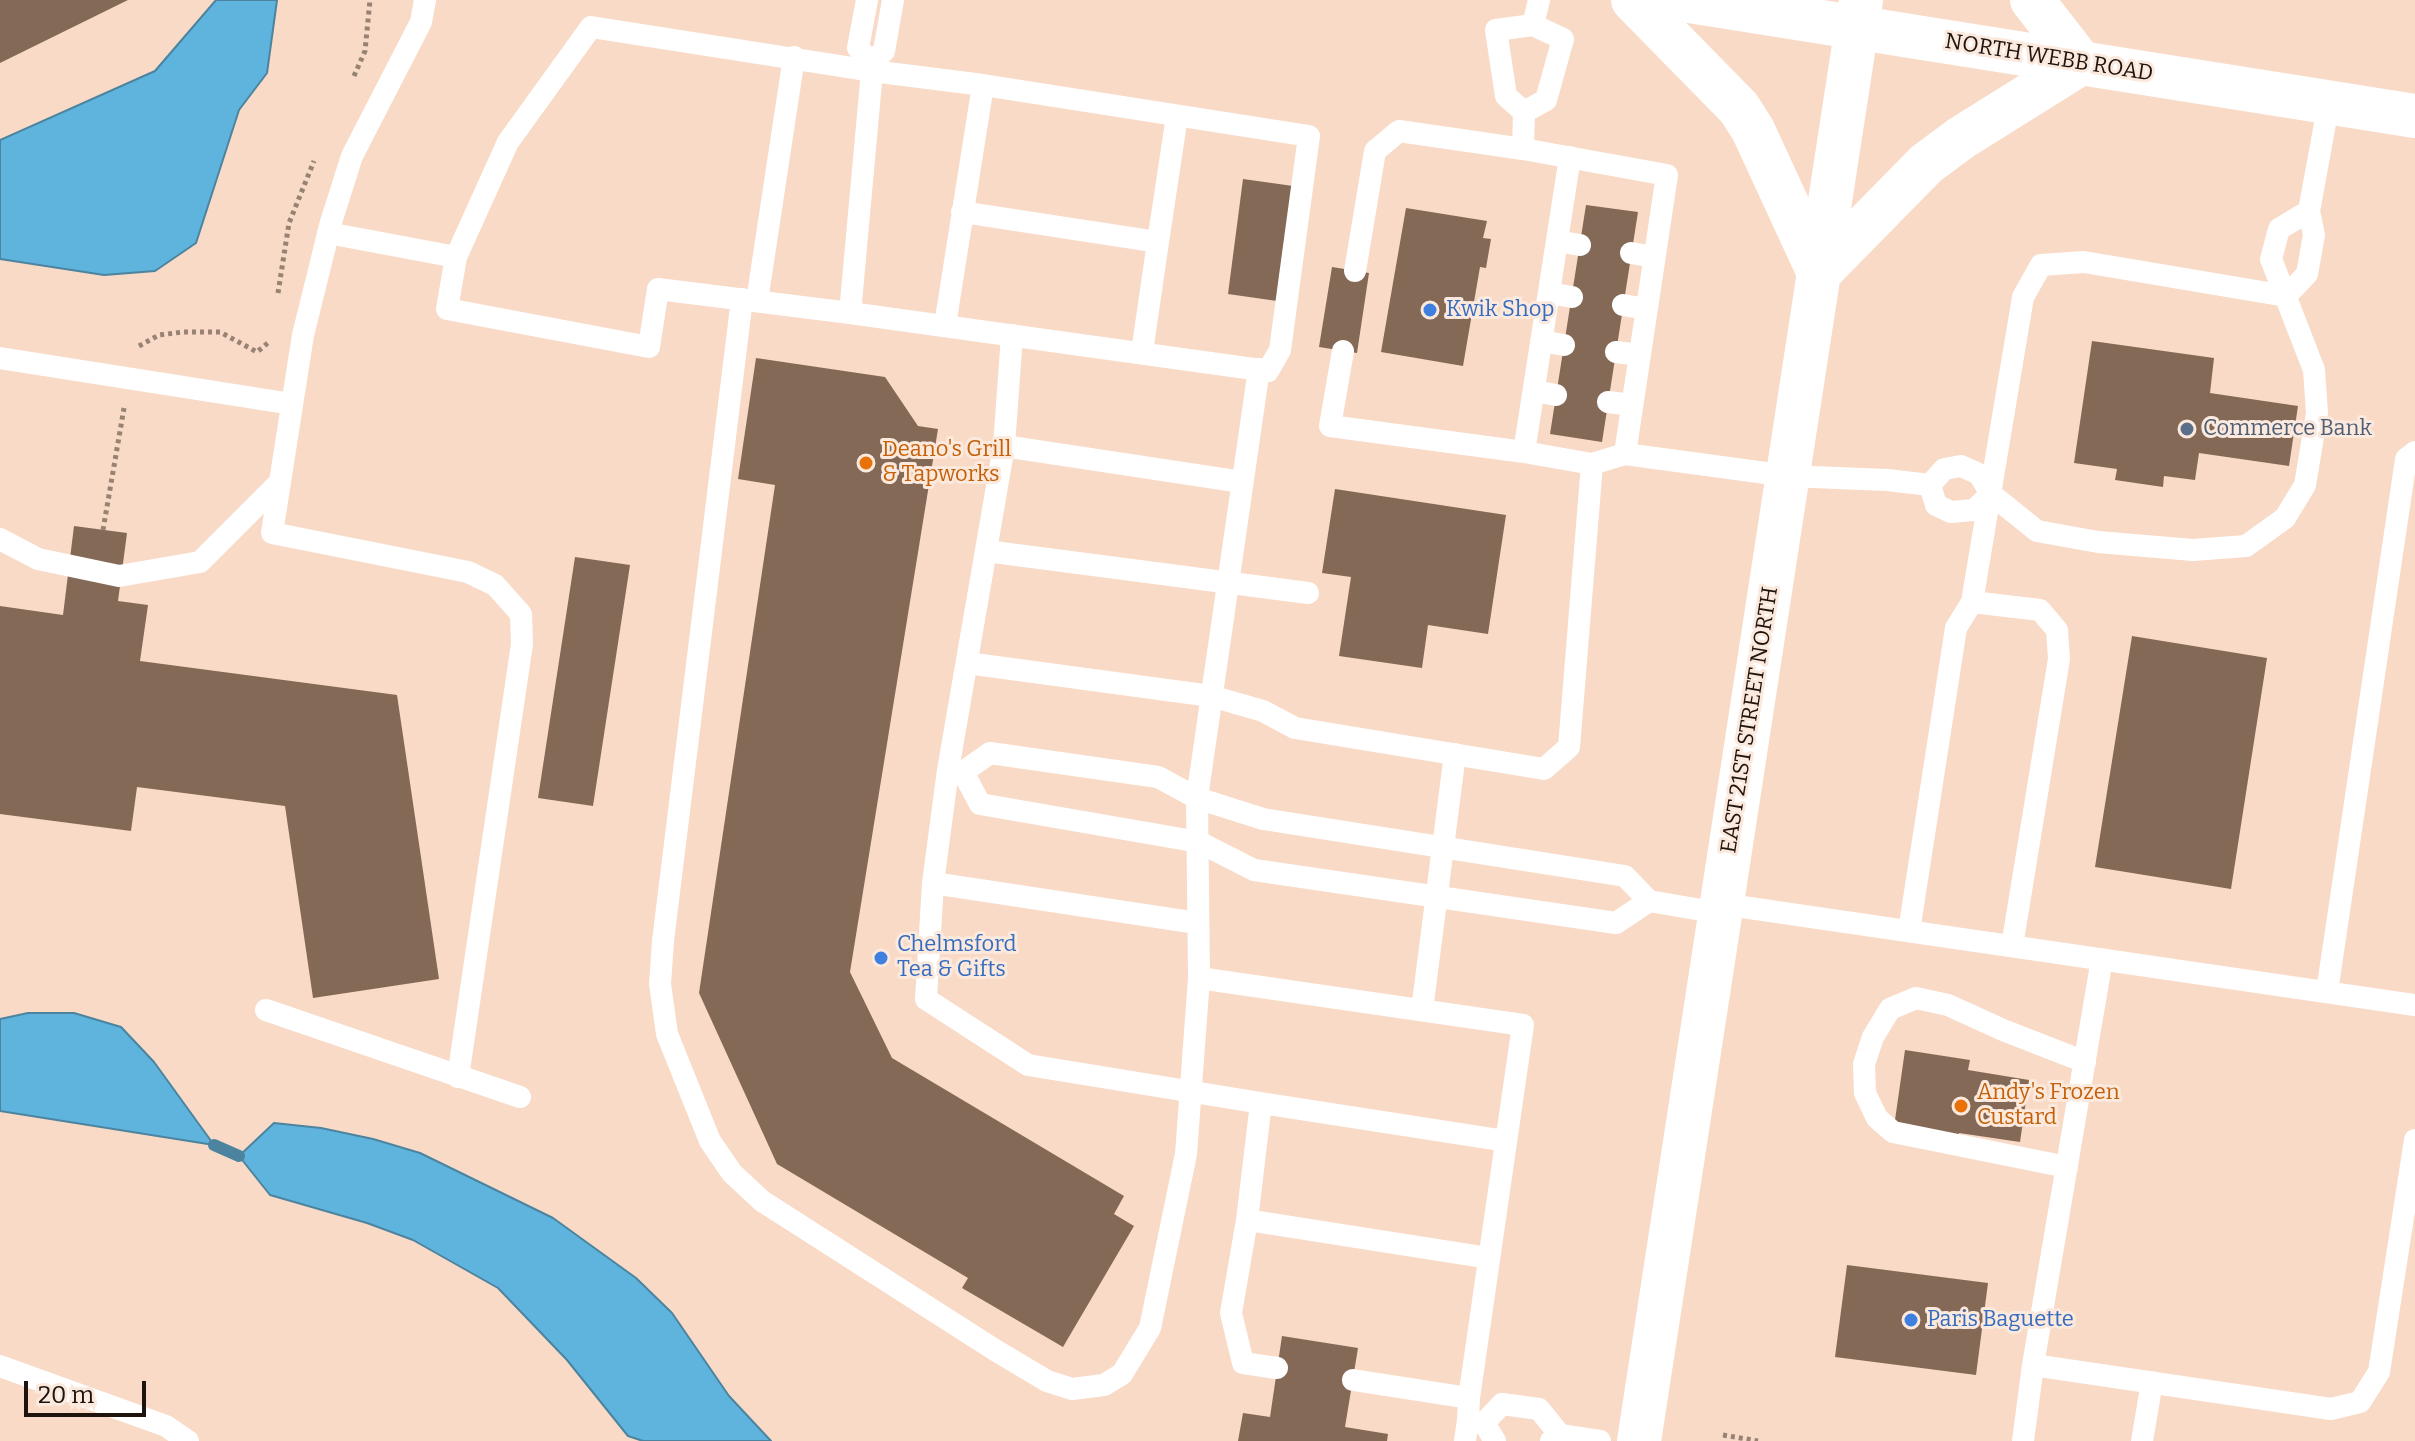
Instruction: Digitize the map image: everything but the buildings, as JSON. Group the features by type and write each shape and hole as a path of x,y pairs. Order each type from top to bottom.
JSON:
{"main road":[{"path":"1633,0 1739,108 1753,130 1819,273 1926,164 1961,138 2081,63 2032,0"},
{"name":"NORTH WEBB ROAD","path":"1683,0 1859,14 2081,63 2415,116"},
{"name":"EAST 21ST STREET NORTH","path":"1639,1441 1859,14"}],"lane":[{"path":"425,0 421,22 352,156 328,233 303,335 272,533 468,572 495,585 521,614 522,644 458,1077"},
{"path":"867,0 858,48 872,66"},
{"path":"850,313 872,66 884,51 893,0"},
{"path":"1533,25 1539,0"},
{"path":"1523,149 1524,112 1506,96 1496,30 1533,25 1563,39 1546,100 1524,112"},
{"path":"591,27 872,66 1309,136 1280,350 1268,371 945,325 658,289 649,347 447,309 456,257 508,142 591,27"},
{"path":"794,57 750,300 663,941 660,984 667,1034 710,1141 732,1173 762,1201 995,1350 1047,1381 1072,1389 1104,1385 1122,1374 1150,1328 1186,1154 1199,978 1197,798 1259,369"},
{"path":"945,325 983,85"},
{"path":"2286,296 2307,274 2314,235 2309,211 2329,102"},
{"path":"1142,352 1177,116"},
{"path":"1355,271 1375,151 1399,131 1667,175 1625,454"},
{"path":"1524,452 1570,157"},
{"path":"1930,485 1944,469 1961,466 1979,474 1991,494 2037,531 2098,542 2193,550 2246,546 2285,518 2305,485 2317,413 2314,370 2271,259 2279,229 2309,211"},
{"path":"962,212 1158,242"},
{"path":"328,233 456,257"},
{"path":"1557,241 1580,245"},
{"path":"1631,253 1654,257"},
{"path":"1909,931 1956,628 1972,602 2023,297 2041,265 2084,262 2286,296"},
{"path":"1549,293 1572,297"},
{"path":"1623,305 1646,309"},
{"path":"1012,335 1004,446 967,663 955,771 933,883 926,999 1028,1065 1506,1141"},
{"path":"1541,341 1564,345"},
{"path":"1343,351 1330,426 1592,464 1625,454 1788,476 1930,485"},
{"path":"1616,352 1640,355"},
{"path":"0,358 292,404"},
{"path":"1534,391 1556,395"},
{"path":"1608,402 1632,405"},
{"path":"1004,446 1242,482"},
{"path":"2327,992 2406,459 2415,452"},
{"path":"967,663 1211,696 1263,711 1295,728 1544,769 1569,747 1592,464"},
{"path":"0,539 38,559 119,576 200,562 280,482"},
{"path":"1930,485 1936,505 1951,512 1974,510 1991,494"},
{"path":"986,551 1308,593"},
{"path":"1972,602 2040,610 2057,630 2059,659 2012,946"},
{"path":"955,771 990,753 1158,777 1197,798 1263,819 1625,876 1649,901"},
{"path":"1422,1010 1455,754"},
{"path":"955,771 980,804 1199,842 1254,870 1616,923 1649,901 1720,908 1909,931 2415,1005"},
{"path":"933,883 1197,923"},
{"path":"2023,1441 2033,1365 2102,959"},
{"path":"1199,978 1523,1025 1489,1258 1476,1424"},
{"path":"2067,1167 1893,1132 1877,1118 1865,1093 1864,1064 1873,1037 1890,1009 1916,998 1948,1005 2085,1062"},
{"path":"266,1010 520,1097"},
{"path":"1261,1103 1247,1220 1231,1313 1243,1363 1277,1368"},
{"path":"2033,1365 2331,1409 2360,1402 2379,1372 2415,1140"},
{"path":"1247,1220 1489,1258"},
{"path":"0,1366 166,1426 188,1441"},
{"path":"1353,1380 1476,1424"},
{"path":"2142,1441 2152,1382"},
{"path":"1476,1424 1502,1404 1539,1409 1555,1438 1600,1441"}],"path":[{"path":"349,87 365,51 370,0"},
{"path":"277,306 289,223 320,149"},
{"path":"103,530 134,349 159,335 220,332 257,352 267,346 272,333"},
{"path":"1723,1435 1758,1441"}],"water":[{"path":"216,0 277,0 267,73 239,110 196,243 155,271 104,275 0,259 0,140 155,71"},
{"path":"28,1013 74,1013 121,1027 154,1062 214,1145 0,1111 0,1019"},
{"path":"274,1123 321,1128 420,1153 553,1218 636,1278 672,1313 729,1396 771,1441 643,1441 628,1436 567,1360 498,1288 413,1240 367,1223 270,1195 239,1156"}],"waterway":[{"path":"214,1145 239,1156"}],"place":[{"name":"Kwik Shop","path":"1430,310"},
{"name":"Commerce Bank","path":"2187,429"},
{"name":"Deano's Grill & Tapworks","path":"866,463"},
{"name":"Chelmsford Tea & Gifts","path":"881,958"},
{"name":"Andy's Frozen Custard","path":"1961,1106"},
{"name":"Paris Baguette","path":"1911,1320"}]}
